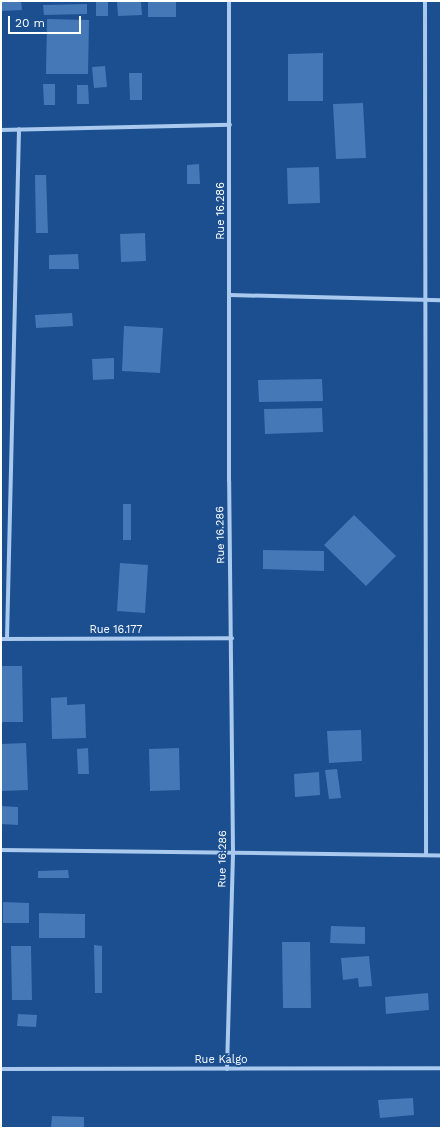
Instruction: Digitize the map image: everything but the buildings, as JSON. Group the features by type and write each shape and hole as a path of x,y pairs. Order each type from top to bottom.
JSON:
{"street":[{"name":"Rue 16.286","path":"227,1070 233,851 232,638 228,482 230,295 229,1"},
{"path":"425,1 426,855"},
{"path":"1,130 230,125"},
{"path":"7,639 19,130"},
{"path":"230,295 441,300"},
{"name":"Rue 16.177","path":"1,639 232,638"},
{"path":"1,850 233,851 441,855"},
{"name":"Rue Kalgo","path":"1,1069 227,1070 441,1068"}]}
